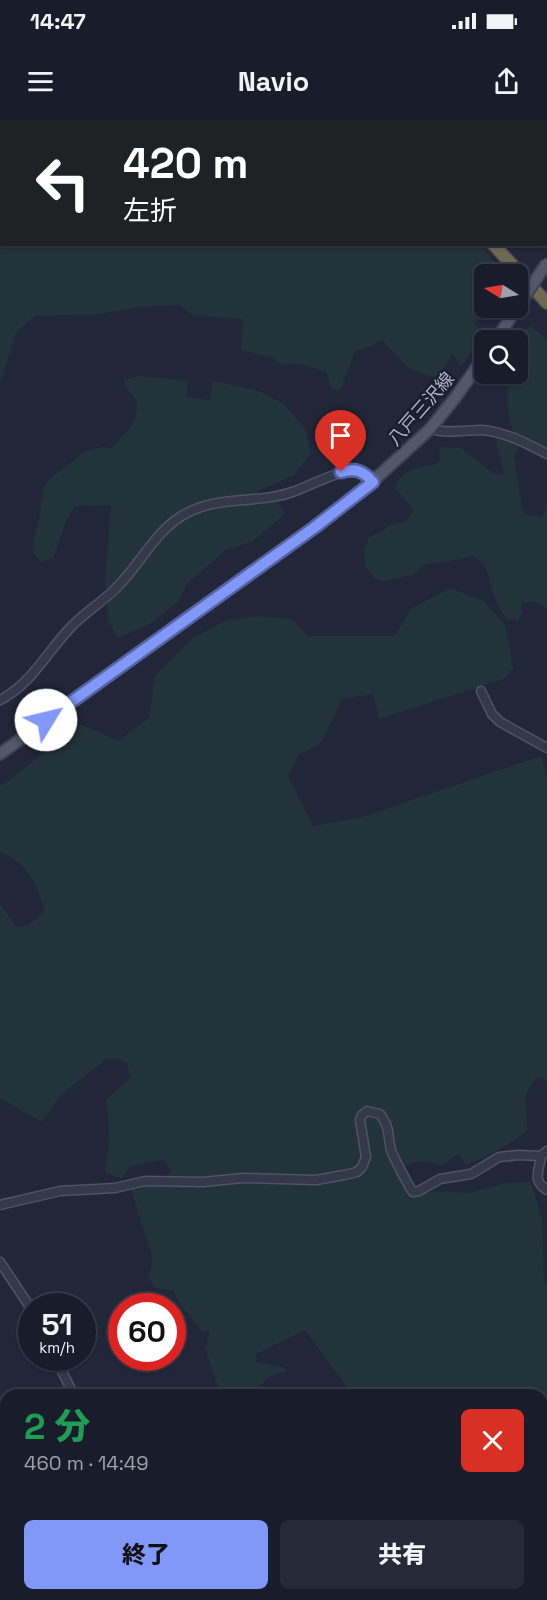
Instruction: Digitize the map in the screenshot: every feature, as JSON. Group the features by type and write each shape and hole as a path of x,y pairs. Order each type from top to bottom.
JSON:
{"highway":[{"path":"495,246 547,303"}],"main road":[{"path":"503,330 547,263"},
{"name":"八戸三沢線","path":"0,754 315,527 373,482 430,429 474,371"}],"street":[{"path":"430,429 439,432 480,430 500,433 547,454"},
{"path":"0,700 21,687 69,628 121,584 169,524 183,515 198,507 292,493 352,470 363,472 373,482"},
{"path":"481,691 492,714 500,722 547,748"},
{"path":"0,1205 60,1191 115,1188 145,1181 203,1182 243,1178 316,1180 357,1172 366,1157 360,1120 362,1114 368,1111 380,1114 389,1128 391,1151 413,1192 440,1179 471,1174 499,1158 544,1153 537,1180 539,1185 547,1190"},
{"path":"0,1262 21,1293"},
{"path":"62,1371 71,1389"}],"shaded area":[{"path":"0,246 482,246 496,264 474,264 474,318 478,318 475,323 479,330 474,330 474,349 461,366 453,354 436,379 407,367 382,340 368,348 355,351 340,391 331,388 326,372 300,364 280,365 274,358 241,350 243,319 195,316 179,305 140,307 93,315 34,316 16,333 0,383"},
{"path":"531,326 547,339 547,450 514,435 509,412 509,384 528,384 528,330 525,330"},
{"path":"138,376 187,380 187,397 210,400 213,381 259,391 284,404 305,429 311,453 294,475 258,491 280,505 285,514 253,541 226,550 187,584 178,602 150,624 117,638 108,620 105,581 111,505 75,506 66,521 53,558 41,562 34,554 33,541 44,486 53,476 86,451 102,447 112,448 134,421 136,401 124,380"},
{"path":"499,436 521,444 514,456 525,515 543,517 547,502 547,609 535,601 523,603 522,613 518,620 507,620 494,597 487,571 473,556 425,564 413,575 384,581 375,579 365,566 364,551 369,537 383,531 389,525 406,521 414,511 396,489 401,477 411,470 437,464 440,460 439,447 461,448 493,473 500,474 503,468 497,447 496,438"},
{"path":"450,588 484,601 505,625 513,669 506,678 379,719 373,694 342,699 321,743 298,756 288,777 313,826 363,817 541,756 547,776 547,1094 546,1080 536,1077 526,1094 527,1131 498,1150 466,1165 458,1154 442,1165 415,1162 402,1170 404,1183 411,1196 434,1191 468,1193 507,1183 531,1182 542,1219 544,1281 547,1282 547,1389 349,1389 305,1330 256,1354 256,1362 283,1367 287,1371 269,1377 256,1389 220,1389 205,1348 210,1332 202,1331 186,1312 186,1293 174,1293 173,1290 155,1288 148,1276 153,1260 131,1189 166,1178 171,1171 164,1160 129,1167 122,1179 105,1172 109,1136 106,1100 130,1078 127,1063 118,1059 106,1059 60,1096 42,1122 0,1098 0,904 17,927 27,926 45,911 34,883 25,868 0,852 0,785 7,782 80,724 118,741 149,718 155,676 193,638 225,621 257,616 292,619 308,636 395,636 411,609"}],"route":[{"path":"46,720 315,527 373,482 363,472 352,470 341,472"}]}
